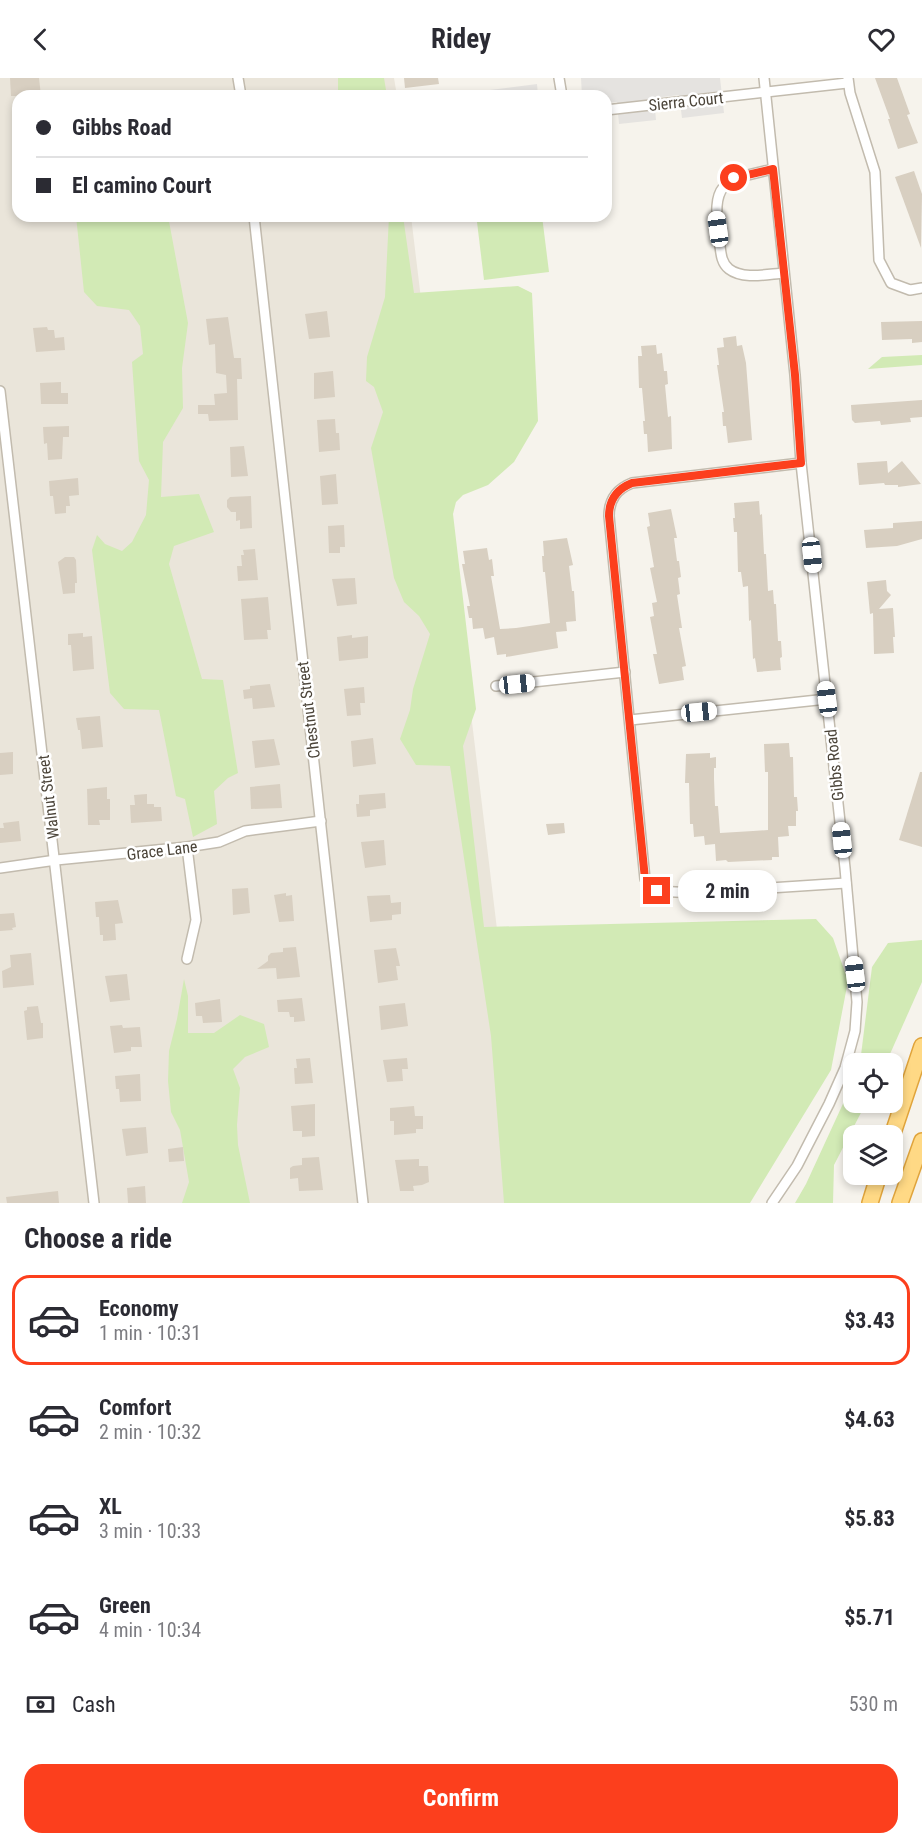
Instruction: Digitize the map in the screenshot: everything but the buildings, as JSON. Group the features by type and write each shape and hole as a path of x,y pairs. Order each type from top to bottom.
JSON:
{"highway":[{"path":"896,1125 922,1046"},
{"path":"900,1203 922,1141"},
{"path":"870,1203 876,1185"}],"street":[{"name":"Gibbs Road","path":"764,78 795,375 801,463 855,974 855,1031 844,1068 829,1104 797,1166 772,1203"},
{"name":"Sierra Court","path":"612,109 765,93 848,80"},
{"path":"848,80 875,172 879,260 891,283 910,290 922,288"},
{"path":"773,169 734,178 722,188 717,201 716,213 722,262 729,269 740,275 784,273"},
{"name":"Chestnut Street","path":"255,222 288,545 363,1203"},
{"name":"Walnut Street","path":"0,391 94,1203"},
{"path":"801,463 632,483 624,486 610,504 609,516 645,879 657,891 694,893 846,883"},
{"path":"496,686 625,672"},
{"path":"630,720 827,699"},
{"name":"Grace Lane","path":"0,868 187,847 219,842 245,831 321,821"},
{"path":"187,847 196,920 187,959"}],"shaded area":[{"path":"0,78 394,78 396,90 12,90 12,222 412,222 530,1203 0,1203"},
{"path":"581,78 720,78 724,113 682,118 679,95 654,98 656,120 619,124 617,102 612,102 612,90 582,90"},
{"path":"537,84 538,90 490,90"}],"green space":[{"path":"338,78 384,78 386,90 338,90"},
{"path":"77,222 169,222 188,323 182,368 183,408 163,442 161,497 199,494 214,532 174,546 169,564 202,679 223,680 238,773 228,778 214,791 217,824 193,837 185,799 176,796 159,710 124,709 110,693 92,550 97,535 105,544 122,551 132,542 146,515 149,480 139,461 132,362 143,354 140,326 129,310 97,306 84,292"},
{"path":"389,222 404,222 414,293 518,286 532,293 538,421 514,462 488,485 463,495 456,502 453,514 476,709 463,746 484,927 816,919 833,938 848,981 831,1070 750,1203 504,1203 491,1036 450,766 416,765 400,739 430,634 419,616 404,602 394,578 371,448 383,412 374,387 366,381 367,357 385,297"},
{"path":"477,222 543,222 549,272 484,280"},
{"path":"922,355 922,365 868,369 882,357"},
{"path":"922,940 922,982 890,1053 861,1053 872,967 888,943"},
{"path":"184,979 188,996 188,1033 214,1033 240,1015 264,1024 269,1047 245,1057 233,1069 240,1088 238,1145 250,1203 182,1203 189,1182 180,1130 171,1112 168,1081 169,1051"},
{"path":"843,1104 843,1113 861,1113 855,1125 843,1125 843,1148 834,1165 833,1203 795,1203"}],"route":[{"path":"657,891 645,879 609,516 610,504 620,489 632,483 801,463 795,375 773,169 734,178"}]}
